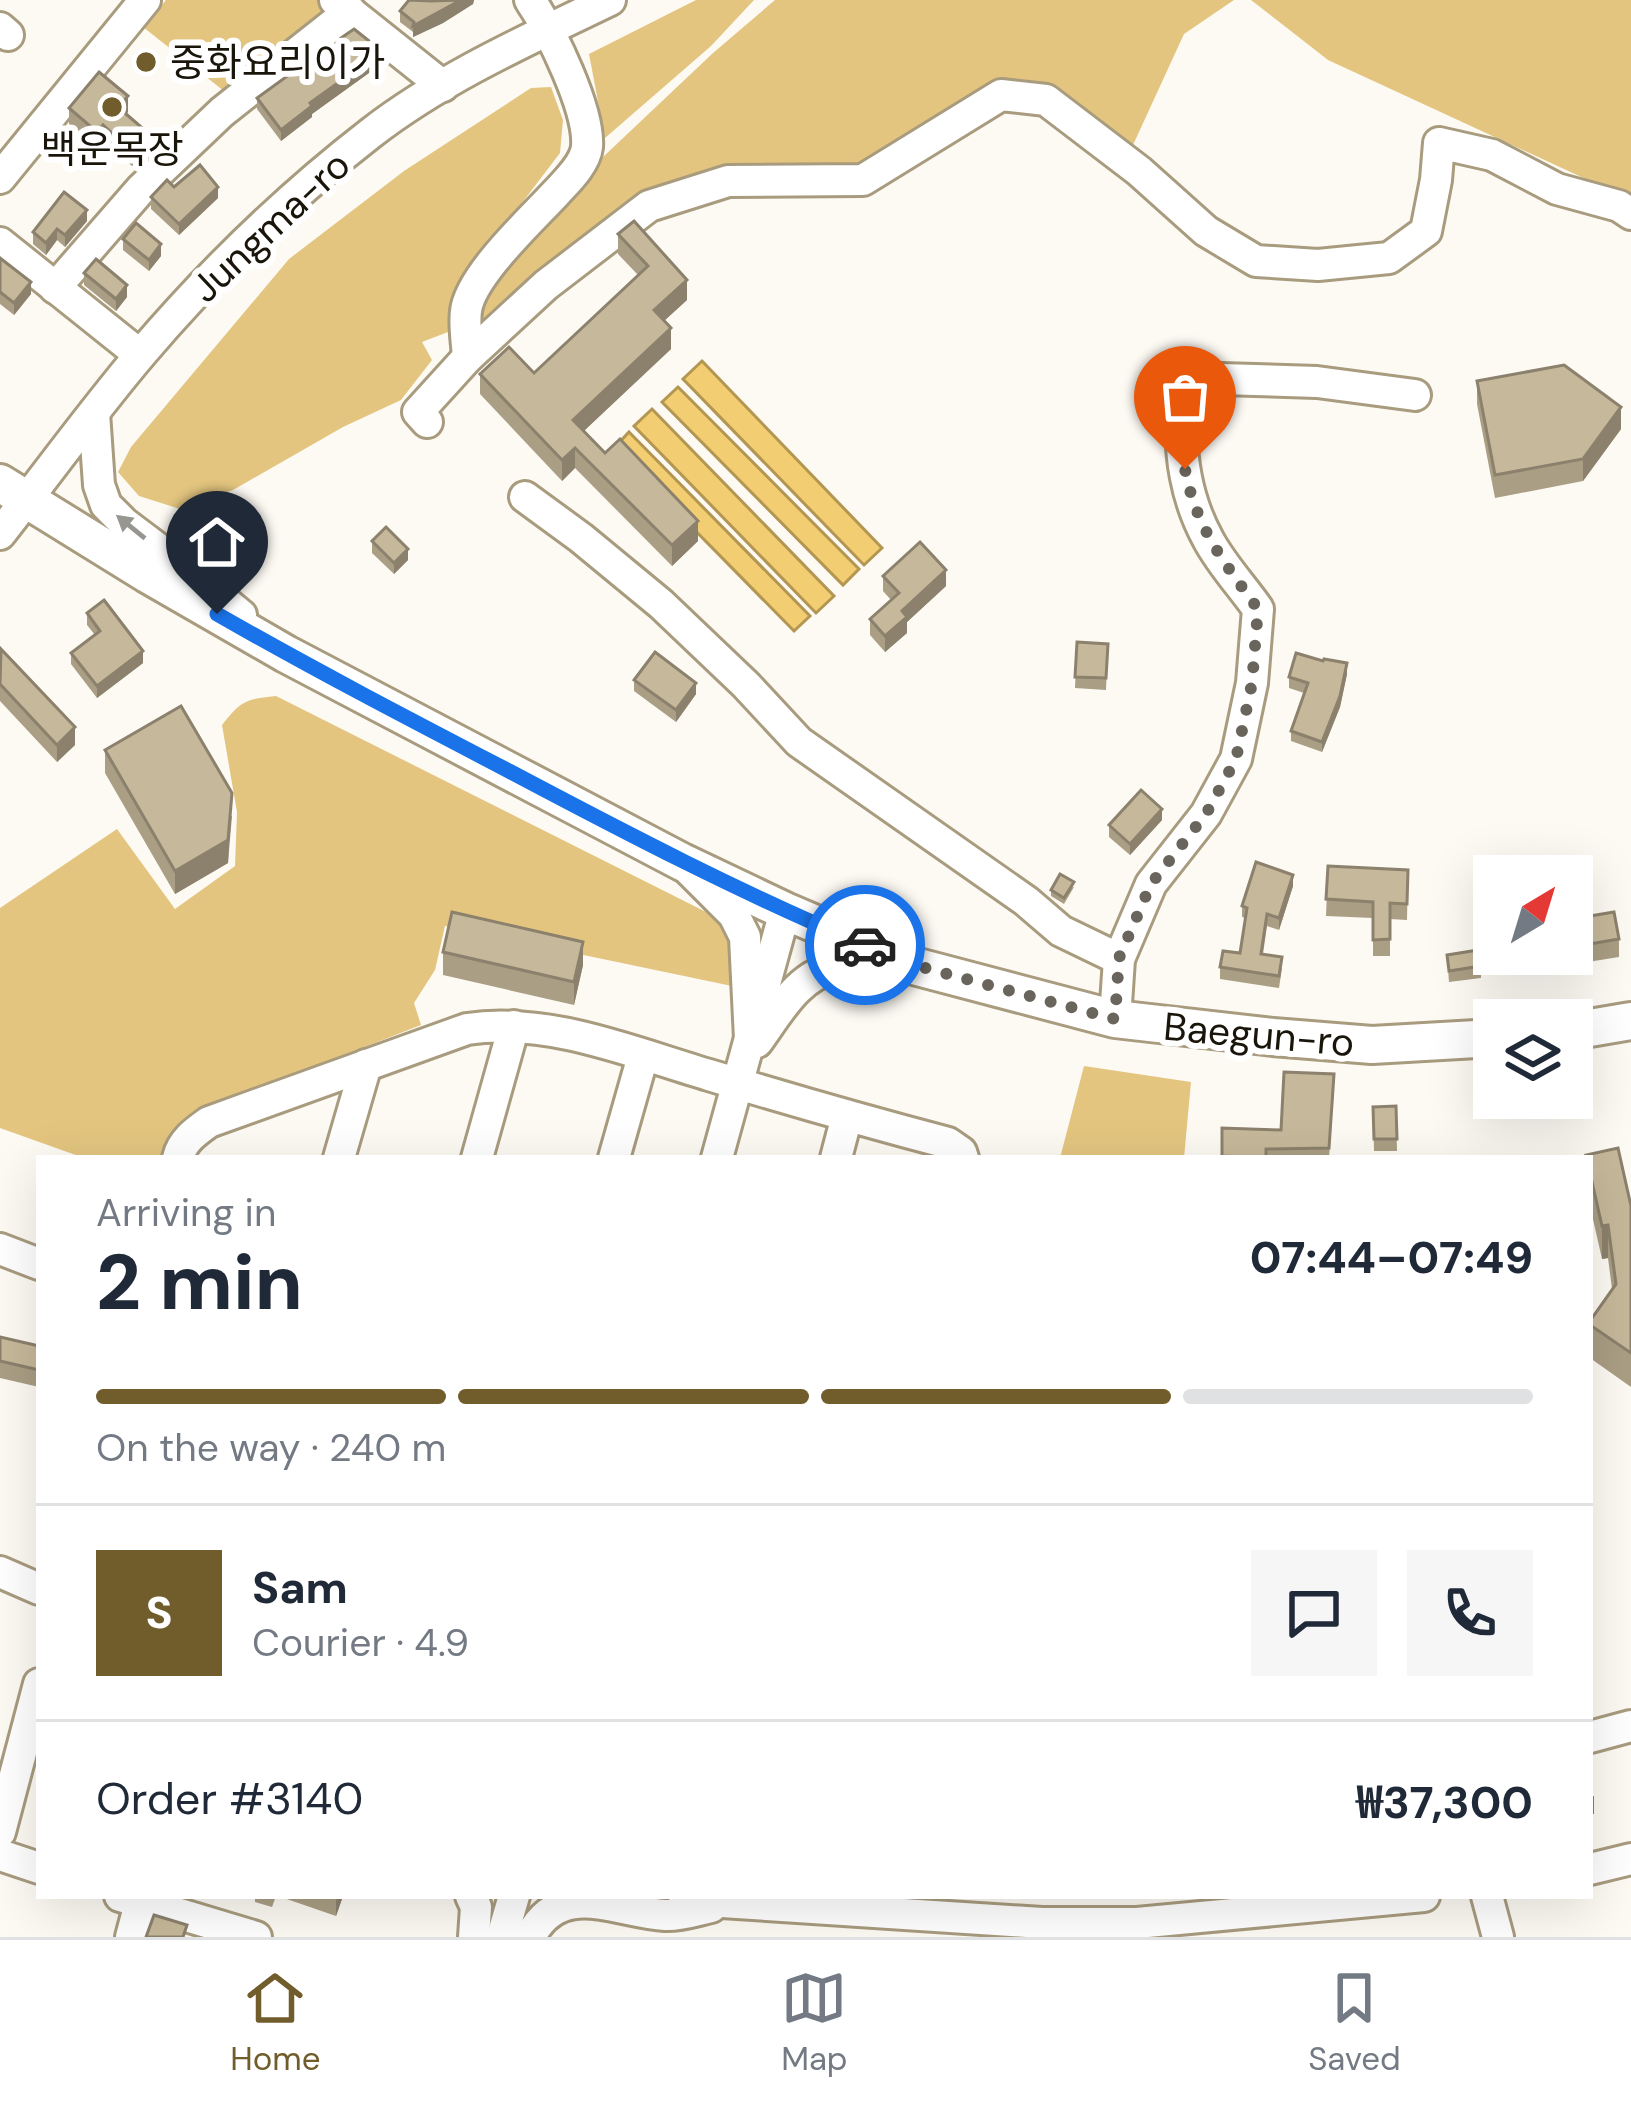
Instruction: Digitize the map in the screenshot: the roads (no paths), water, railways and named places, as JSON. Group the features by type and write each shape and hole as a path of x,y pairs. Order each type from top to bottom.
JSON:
{"main road":[{"name":"Baegun-ro","path":"14,491 286,654 682,862 914,965 1115,1019 1372,1045 1473,1039"},
{"path":"1593,1028 1631,1022"}],"street":[{"path":"0,178 145,0"},
{"path":"468,357 466,308 481,278 567,180 587,148 583,118 550,29 530,0"},
{"name":"Jungma-ro","path":"0,534 14,491 94,413 197,292 275,214 374,131 443,86 610,0"},
{"path":"56,288 141,189 343,6 443,86"},
{"path":"427,422 418,412 468,357 545,285 649,206 728,181 863,180 1001,95 1046,100 1139,171 1206,231 1256,261 1318,266 1389,258 1426,231 1439,143 1492,154 1557,189 1631,214"},
{"path":"0,244 140,355"},
{"path":"1115,1019 1119,958 1151,884 1206,814 1236,759 1252,683 1258,609 1208,540 1191,499 1180,438 1183,410 1221,379 1317,382 1415,394"},
{"path":"94,413 99,485 106,505 286,654"},
{"path":"525,497 661,604 799,742 1026,901 1061,931 1119,958"},
{"path":"682,862 734,915 746,938 750,1039"},
{"path":"718,1155 785,911"},
{"path":"750,1039 758,1042 809,979 837,967 914,965"},
{"path":"179,1155 192,1134 209,1122 466,1029 492,1025 546,1029 949,1143 962,1155"},
{"path":"478,1155 514,1026"},
{"path":"615,1155 643,1056"},
{"path":"340,1155 366,1065"},
{"path":"837,1155 847,1116"},
{"path":"1,1252 36,1263"},
{"path":"0,1572 36,1588"},
{"path":"0,1832 22,1721 36,1691"},
{"path":"1593,1736 1631,1726"},
{"path":"0,1855 36,1867"},
{"path":"1593,1868 1631,1859"},
{"path":"472,1899 474,1937"},
{"path":"502,1937 513,1899"},
{"path":"530,1937 564,1904 584,1901 668,1916 730,1899 1137,1923 1392,1899"},
{"path":"1488,1899 1498,1937"},
{"path":"131,1937 130,1900 256,1937"}],"place":[{"name":"중화요리이가","path":"146,62"},
{"name":"백운목장","path":"112,107"}]}
